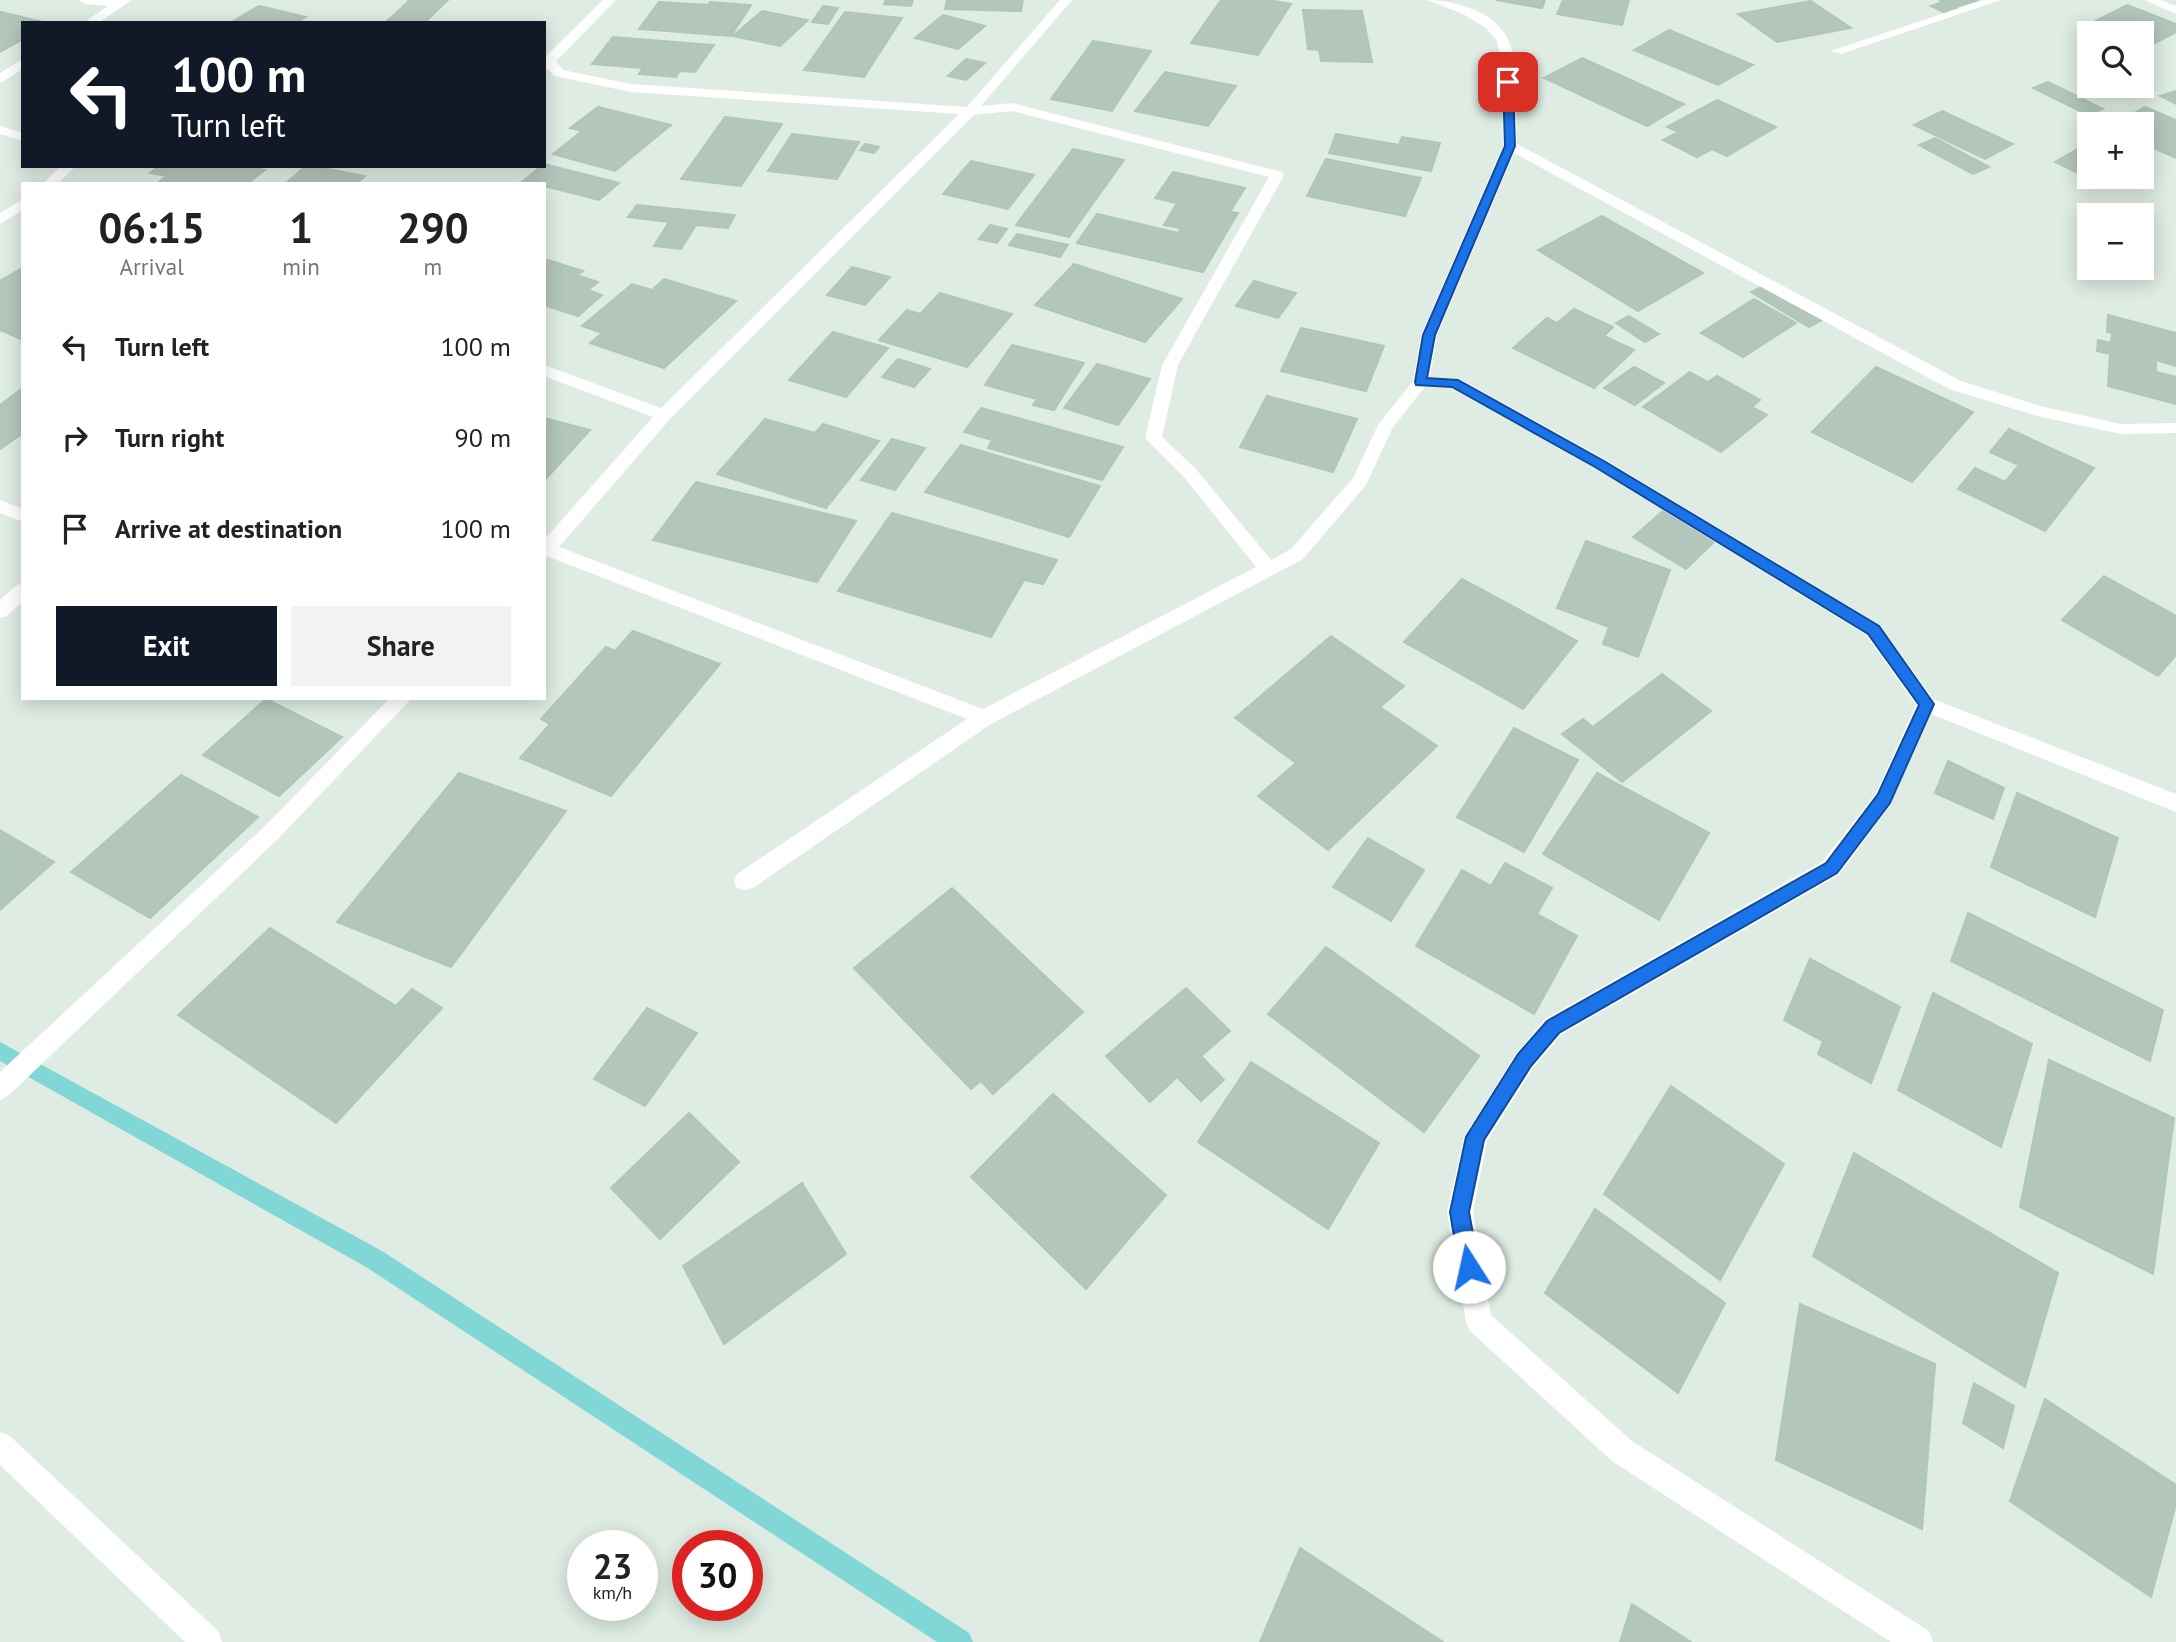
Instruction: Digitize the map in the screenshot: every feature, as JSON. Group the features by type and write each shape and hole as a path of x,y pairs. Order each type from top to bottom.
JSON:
{"street":[{"path":"85,0 123,2"},
{"path":"610,0 547,62 559,73 631,88 970,111 1012,107 1277,175 1170,365 1153,438 1190,473 1267,568"},
{"path":"984,718 546,551 664,415 970,111 1066,0"},
{"path":"745,881 984,718 1297,554 1360,481 1386,425 1421,382 1429,335 1510,146 1507,61 1503,41 1490,26 1468,11 1433,0"},
{"path":"1837,51 1995,0"},
{"path":"2150,0 2176,10"},
{"path":"92,21 123,2"},
{"path":"0,79 21,64"},
{"path":"0,130 21,136"},
{"path":"1510,146 1955,385 2037,411 2121,429 2176,428"},
{"path":"51,182 67,168"},
{"path":"0,220 21,204"},
{"path":"546,371 664,415"},
{"path":"1421,382 1454,383 1600,464 1874,630 1926,704 2176,803"},
{"path":"0,506 21,515"},
{"path":"0,611 21,592"},
{"path":"0,1088 272,832 400,700"},
{"path":"1918,1642 1622,1451 1479,1321 1460,1212 1476,1137 1525,1060 1553,1027 1831,868 1884,798 1926,704"},
{"path":"0,1446 206,1642"}],"building":[{"path":"410,0 448,0 426,21 387,21"},
{"path":"886,0 913,0 911,6 884,4"},
{"path":"947,0 1023,0 1021,11 945,9"},
{"path":"1221,0 1269,0 1291,4 1258,55 1191,43"},
{"path":"1496,0 1545,0 1542,8"},
{"path":"1563,0 1629,0 1622,25 1557,14"},
{"path":"1939,0 1978,0 1956,7 1962,10 1947,14 1931,6 1943,2"},
{"path":"1811,1 1851,28 1777,42 1738,14"},
{"path":"659,2 751,5 731,36 639,29"},
{"path":"2127,5 2176,24 2176,32 2154,43 2154,21 2096,21"},
{"path":"259,6 306,17 299,21 233,21"},
{"path":"823,6 838,8 828,24 812,22"},
{"path":"1303,10 1362,11 1372,62 1321,61 1319,50 1308,49"},
{"path":"762,11 808,20 780,46 733,36"},
{"path":"1,12 39,21 21,21 21,40 0,52"},
{"path":"845,12 902,18 864,77 804,70"},
{"path":"943,15 985,26 958,49 915,38"},
{"path":"1669,30 1753,65 1718,85 1634,50"},
{"path":"613,37 714,45 695,72 680,71 676,77 639,74 643,68 592,64"},
{"path":"1093,41 1151,51 1112,111 1051,99"},
{"path":"1582,58 1684,104 1647,126 1544,78"},
{"path":"966,59 985,63 966,80 948,76"},
{"path":"1165,72 1236,86 1208,126 1135,111"},
{"path":"2048,82 2103,109 2082,112 2033,88"},
{"path":"2176,91 2176,104 2160,96"},
{"path":"1717,100 1776,127 1727,156 1712,149 1697,157 1663,140 1678,132 1667,127"},
{"path":"598,107 671,125 615,171 553,154 582,131 570,128"},
{"path":"2145,107 2176,120 2176,158 2154,148 2154,112 2136,112"},
{"path":"1942,111 2013,144 1985,159 1914,125"},
{"path":"725,117 782,124 741,186 681,179"},
{"path":"792,134 859,142 837,179 768,171"},
{"path":"1336,134 1399,145 1402,137 1440,143 1431,171 1329,153"},
{"path":"1935,138 1989,167 1973,174 1919,145"},
{"path":"865,144 879,147 874,153 860,150"},
{"path":"1073,149 1124,160 1069,237 1016,225"},
{"path":"2077,149 2077,173 2055,162"},
{"path":"1326,159 1421,178 1405,216 1307,196"},
{"path":"971,161 1034,175 1008,209 943,194"},
{"path":"546,165 619,183 599,200 546,187 546,182 523,181 539,168 546,168"},
{"path":"156,168 265,170 250,182 159,182 167,176 150,173"},
{"path":"304,168 323,168 365,176 358,182 287,182"},
{"path":"1173,172 1245,188 1230,212 1238,213 1203,272 1077,243 1097,214 1178,233 1181,228 1164,225 1177,203 1155,198"},
{"path":"637,205 735,215 728,228 696,225 681,249 654,246 669,222 628,217"},
{"path":"1602,216 1703,273 1638,311 1538,250"},
{"path":"990,225 1007,229 997,243 979,239"},
{"path":"1017,234 1068,245 1060,257 1009,245"},
{"path":"546,262 583,271 577,275 598,282 588,290 602,295 578,316 546,306"},
{"path":"1074,264 1182,299 1145,342 1035,305"},
{"path":"852,267 890,277 865,305 827,295"},
{"path":"21,269 21,339 0,330 0,281"},
{"path":"664,279 736,301 664,368 590,343 602,333 582,326 632,284 652,290"},
{"path":"1254,281 1296,293 1278,318 1236,306"},
{"path":"1764,286 1822,320 1809,327 1751,292"},
{"path":"940,293 1012,314 967,367 879,340 907,310 920,314"},
{"path":"1754,299 1796,323 1743,357 1701,333"},
{"path":"1574,309 1613,327 1604,336 1634,350 1594,388 1513,348 1547,318 1557,323"},
{"path":"2108,315 2176,333 2176,366 2156,360 2156,372 2176,377 2176,404 2108,386 2110,354 2097,351 2098,340 2111,343 2112,333 2107,332"},
{"path":"1629,316 1659,334 1645,342 1616,323"},
{"path":"1301,328 1384,346 1366,391 1281,371"},
{"path":"833,332 888,348 846,397 789,380"},
{"path":"1012,345 1084,363 1054,410 1033,405 1037,399 985,385"},
{"path":"898,359 930,369 914,387 882,377"},
{"path":"1097,364 1150,379 1118,425 1064,408"},
{"path":"1634,367 1664,383 1635,405 1604,388"},
{"path":"1876,367 1973,412 1912,482 1812,432"},
{"path":"1690,372 1708,382 1717,376 1760,400 1752,407 1767,415 1721,452 1643,407"},
{"path":"21,389 21,434 0,449 0,405"},
{"path":"1267,396 1357,419 1333,472 1240,447"},
{"path":"981,408 1123,447 1102,480 988,448 992,440 964,432"},
{"path":"546,419 590,430 546,479"},
{"path":"765,419 815,433 823,424 879,441 826,508 717,474"},
{"path":"2009,429 2094,468 2045,531 1958,489 1975,468 2005,482 2019,465 1990,452"},
{"path":"892,439 925,448 895,490 861,480"},
{"path":"961,445 1100,486 1069,537 925,492"},
{"path":"696,482 856,521 817,582 653,540"},
{"path":"1663,511 1715,541 1686,569 1633,537"},
{"path":"892,513 1057,560 1043,584 1024,580 991,637 838,591"},
{"path":"1586,541 1670,570 1638,657 1603,644 1609,627 1557,608"},
{"path":"2104,576 2176,616 2176,655 2158,676 2062,620"},
{"path":"1462,579 1577,641 1523,709 1404,642"},
{"path":"633,631 720,664 611,796 520,758 550,724 541,719 606,647 615,651"},
{"path":"1331,636 1404,686 1380,707 1437,746 1328,850 1258,796 1296,763 1235,718"},
{"path":"1662,674 1711,711 1622,782 1562,734 1583,719 1593,727"},
{"path":"265,700 342,737 279,796 203,755"},
{"path":"1514,728 1578,760 1524,852 1457,817"},
{"path":"1948,761 2004,788 1993,819 1935,793"},
{"path":"459,773 566,811 451,967 337,922"},
{"path":"1597,773 1709,833 1659,920 1543,854"},
{"path":"181,775 258,817 150,918 71,872"},
{"path":"2017,793 2118,838 2095,917 1991,867"},
{"path":"0,830 54,862 0,910"},
{"path":"1368,838 1424,870 1391,921 1333,887"},
{"path":"1505,863 1552,888 1537,914 1577,936 1534,1014 1416,946 1462,870 1491,886"},
{"path":"952,888 1083,1012 993,1094 981,1081 971,1089 854,968"},
{"path":"1968,913 2163,1010 2150,1061 1951,961"},
{"path":"270,928 396,1006 412,989 442,1008 336,1123 178,1015"},
{"path":"1326,947 1479,1056 1424,1132 1268,1014"},
{"path":"1810,959 1900,1007 1871,1083 1818,1054 1823,1041 1784,1020"},
{"path":"1186,988 1230,1031 1201,1056 1224,1080 1201,1101 1177,1077 1150,1102 1106,1056"},
{"path":"1933,993 2032,1044 2001,1147 1898,1090"},
{"path":"647,1008 697,1033 645,1106 594,1079"},
{"path":"2049,1060 2174,1118 2153,1274 2020,1207"},
{"path":"1251,1062 1379,1143 1328,1229 1198,1142"},
{"path":"1671,1086 1784,1164 1720,1280 1604,1194"},
{"path":"1053,1094 1166,1195 1086,1289 971,1177"},
{"path":"689,1113 739,1162 660,1239 611,1188"},
{"path":"1854,1153 2058,1273 2025,1387 1813,1256"},
{"path":"802,1183 846,1254 724,1344 683,1266"},
{"path":"1595,1209 1725,1303 1678,1393 1545,1293"},
{"path":"1800,1304 1935,1364 1922,1529 1776,1460"},
{"path":"1974,1383 2014,1406 2003,1448 1963,1423"},
{"path":"2045,1399 2176,1485 2176,1504 2151,1597 2010,1501"},
{"path":"1300,1548 1443,1642 1260,1642"},
{"path":"1632,1604 1691,1642 1620,1642"}],"waterway":[{"path":"0,1051 374,1259 960,1642"}],"route":[{"path":"1469,1267 1460,1212 1476,1137 1525,1060 1553,1027 1831,868 1884,798 1926,704 1874,630 1600,464 1454,383 1421,382 1429,335 1510,146 1508,82"}]}
